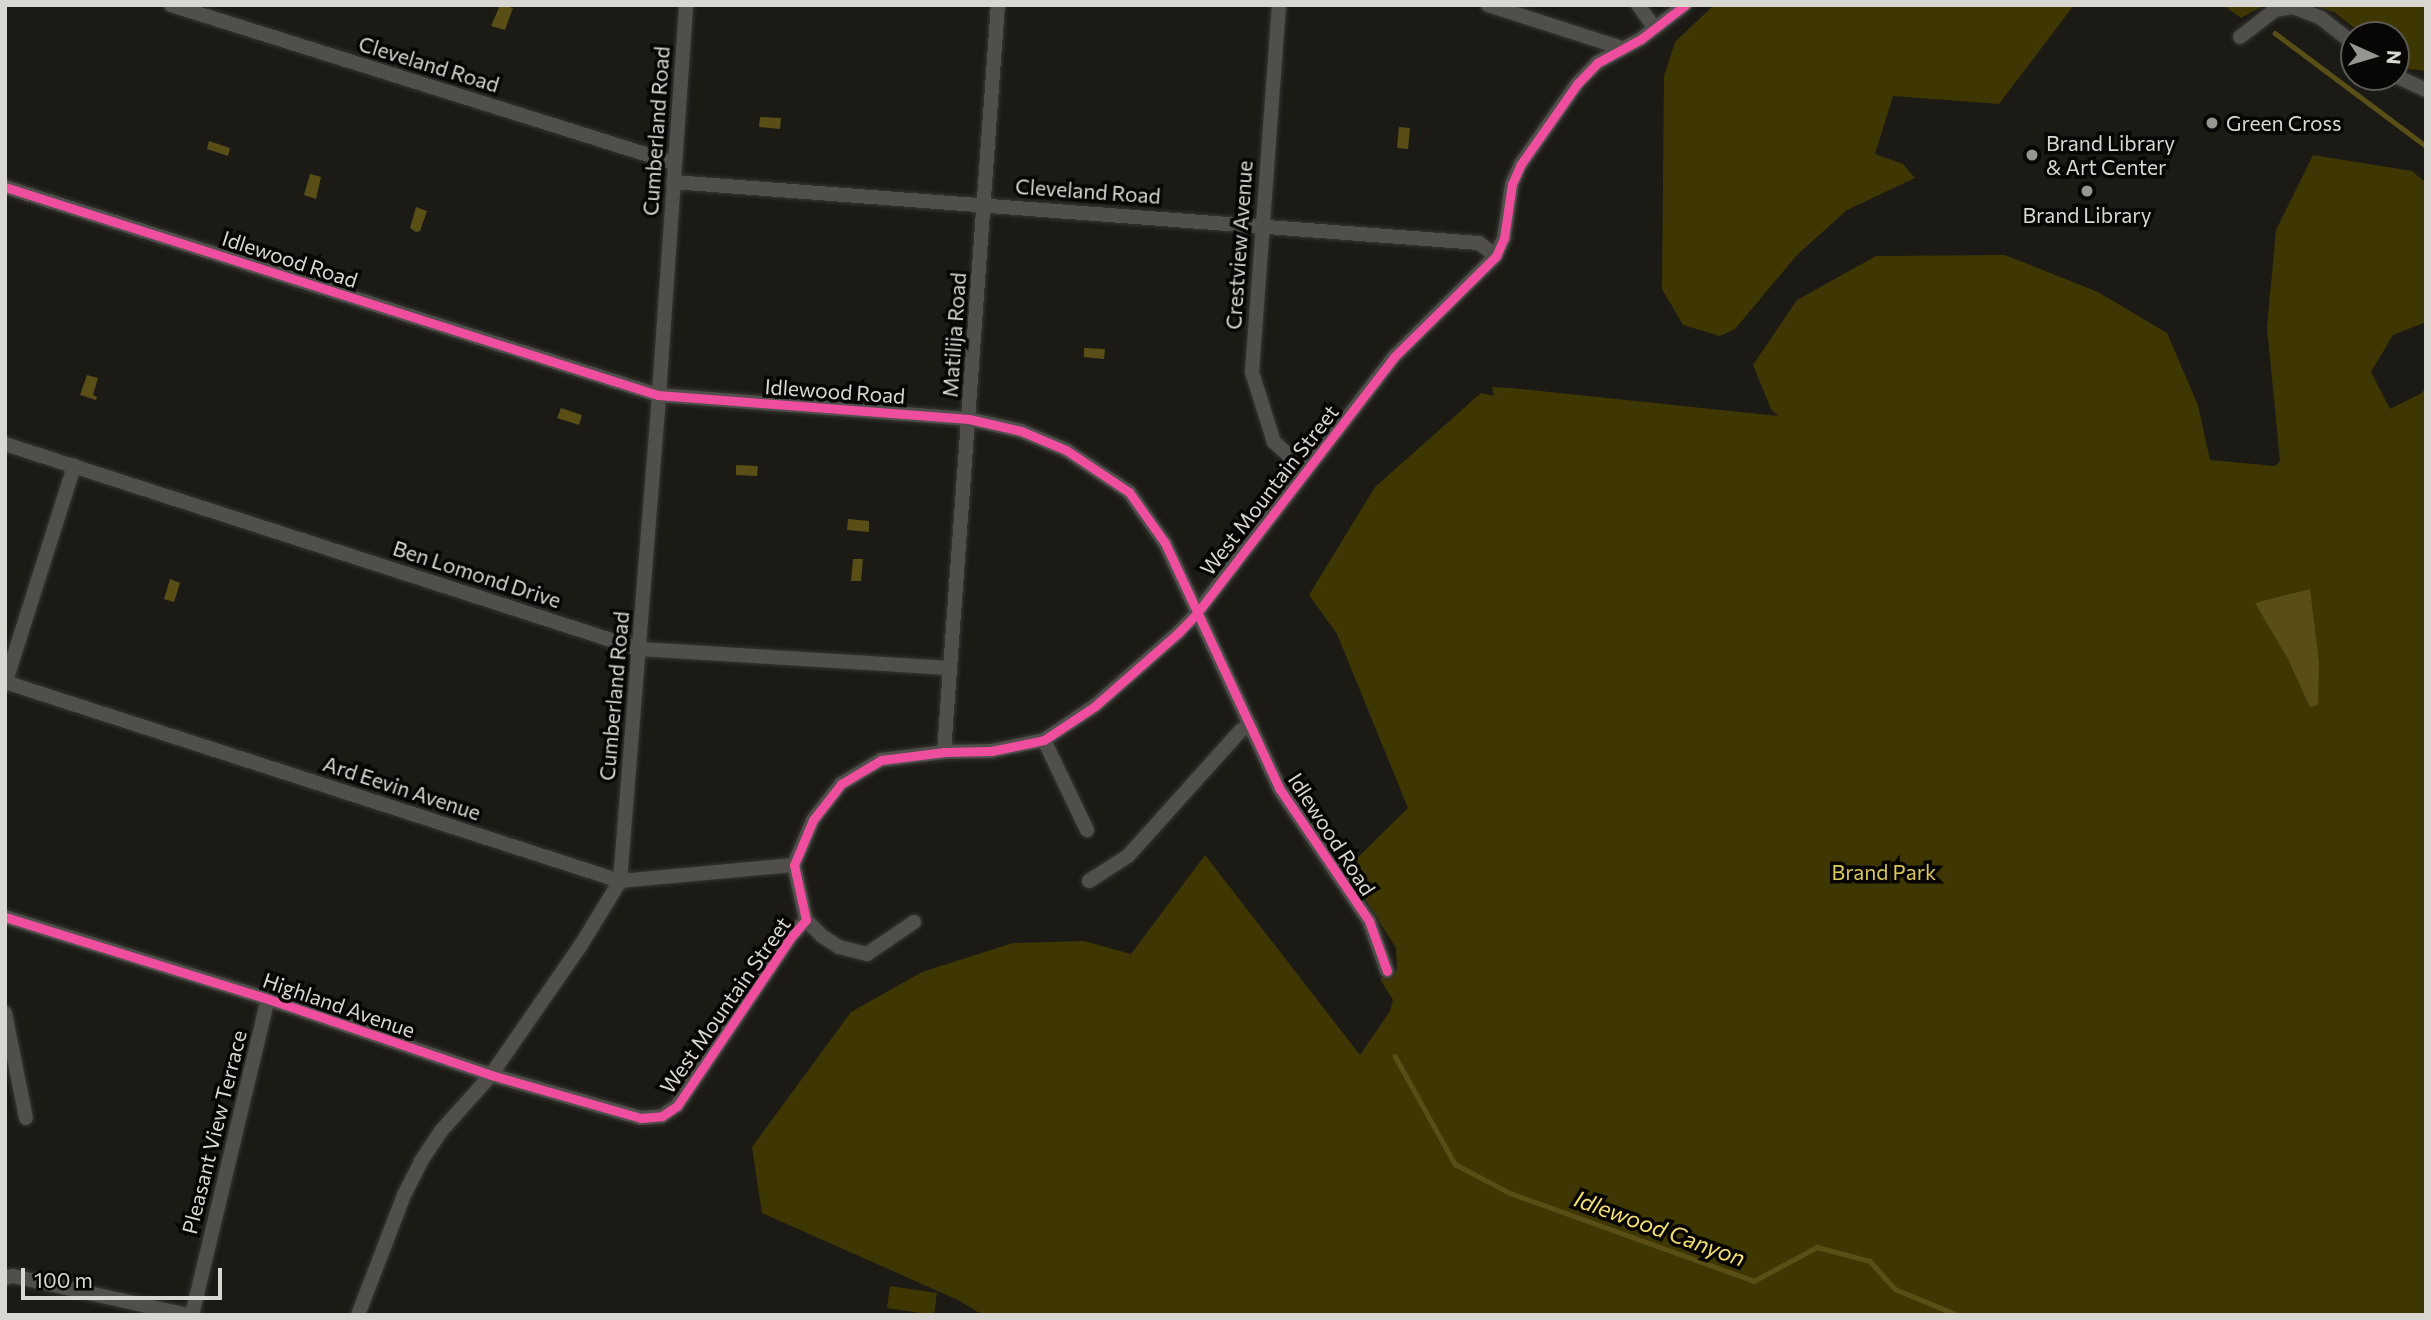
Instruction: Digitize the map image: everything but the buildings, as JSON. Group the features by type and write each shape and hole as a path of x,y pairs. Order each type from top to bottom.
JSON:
{"street":[{"name":"Cleveland Road","path":"171,5 674,163"},
{"name":"Cumberland Road","path":"358,1315 404,1195 421,1161 441,1131 491,1075 581,945 620,881 659,395 686,5"},
{"name":"Matilija Road","path":"944,752 998,5"},
{"name":"Crestview Avenue","path":"1279,5 1252,372 1274,442 1306,471"},
{"path":"1488,5 1622,48"},
{"path":"1638,5 1655,28"},
{"name":"West Mountain Street","path":"662,1116 677,1106 791,937 806,920 794,864 813,820 841,785 881,760 944,752 991,751 1044,740 1095,706 1198,613 1394,357 1496,256 1504,238 1512,184 1521,164 1577,84 1597,63 1655,28 1685,5"},
{"path":"2240,37 2275,10 2293,7 2320,18 2340,33"},
{"path":"2410,83 2426,90"},
{"name":"Cleveland Road","path":"673,182 1262,224 1479,243 1496,256"},
{"name":"Idlewood Road","path":"5,187 659,395 969,419 1021,431 1066,450 1129,492 1165,543 1279,788 1369,921 1387,971"},
{"name":"Ben Lomond Drive","path":"5,444 639,649 950,668"},
{"path":"5,683 74,466"},
{"name":"Ard Eevin Avenue","path":"5,683 620,881 794,864"},
{"path":"1089,881 1112,869 1128,856 1240,731 1250,724"},
{"path":"1044,740 1087,830"},
{"name":"Highland Avenue","path":"5,917 268,999 491,1075 641,1118 662,1116"},
{"path":"806,920 839,947 867,954 914,922"},
{"name":"Pleasant View Terrace","path":"190,1315 268,999"},
{"path":"5,1013 8,1054 26,1118"},
{"path":"5,1278 13,1276 190,1315"}],"green space":[{"path":"1714,5 2074,5 1999,104 1893,96 1875,154 1903,164 1915,178 1847,210 1797,255 1735,329 1720,336 1683,325 1662,289 1664,76 1675,42"},
{"path":"2223,5 2265,5 2241,18"},
{"path":"2310,5 2426,5 2426,71 2410,69 2410,21 2345,21 2334,12"},
{"name":"Brand Park","path":"2313,155 2412,171 2426,183 2426,322 2393,335 2371,372 2390,409 2422,393 2426,386 2426,1315 983,1315 958,1300 762,1213 752,1147 851,1012 922,972 1013,943 1084,941 1131,954 1205,855 1360,1055 1390,1011 1393,1000 1380,979 1397,970 1396,948 1346,869 1408,808 1337,634 1309,595 1375,487 1481,393 1494,396 1492,387 1512,388 1778,416 1771,409 1753,365 1797,300 1876,256 2005,255 2098,292 2167,333 2198,405 2210,460 2275,466 2280,461 2267,327 2276,230"},
{"path":"890,1286 937,1293 934,1315 887,1308"}],"shaded area":[{"path":"500,5 513,8 505,30 491,26"},
{"path":"760,117 781,118 780,129 759,127"},
{"path":"1399,127 1410,128 1408,149 1397,148"},
{"path":"209,141 230,148 228,156 207,149"},
{"path":"310,174 321,177 316,199 304,195"},
{"path":"416,207 427,211 420,231 416,232 410,228"},
{"path":"1084,348 1105,349 1104,359 1084,357"},
{"path":"87,375 98,378 93,395 97,397 96,400 80,395"},
{"path":"561,408 582,415 579,425 557,418"},
{"path":"736,465 758,466 757,476 736,475"},
{"path":"848,519 869,521 869,532 847,530"},
{"path":"853,559 863,559 861,581 851,581"},
{"path":"170,579 180,583 174,602 164,599"},
{"path":"2310,589 2319,663 2318,705 2310,707 2288,659 2255,603"}],"waterway":[{"path":"2275,33 2426,146"},
{"name":"Idlewood Canyon","path":"1395,1056 1455,1164 1510,1193 1754,1281 1817,1247 1870,1261 1895,1289 1958,1315"}],"cycle path":[{"path":"5,917 268,999 491,1075 641,1118 662,1116 677,1106 791,937 806,920 794,865 813,820 841,784 881,760 944,752 991,751 1044,740 1095,706 1178,633 1197,613 1394,357 1496,256 1504,238 1512,184 1521,164 1577,84 1597,63 1641,39 1685,5"},
{"path":"5,187 658,395 969,419 1021,431 1066,450 1129,492 1165,543 1279,788 1369,921 1387,971"}],"place":[{"name":"Green Cross","path":"2212,123"},
{"name":"Brand Library & Art Center","path":"2032,155"},
{"name":"Brand Library","path":"2087,191"}]}
